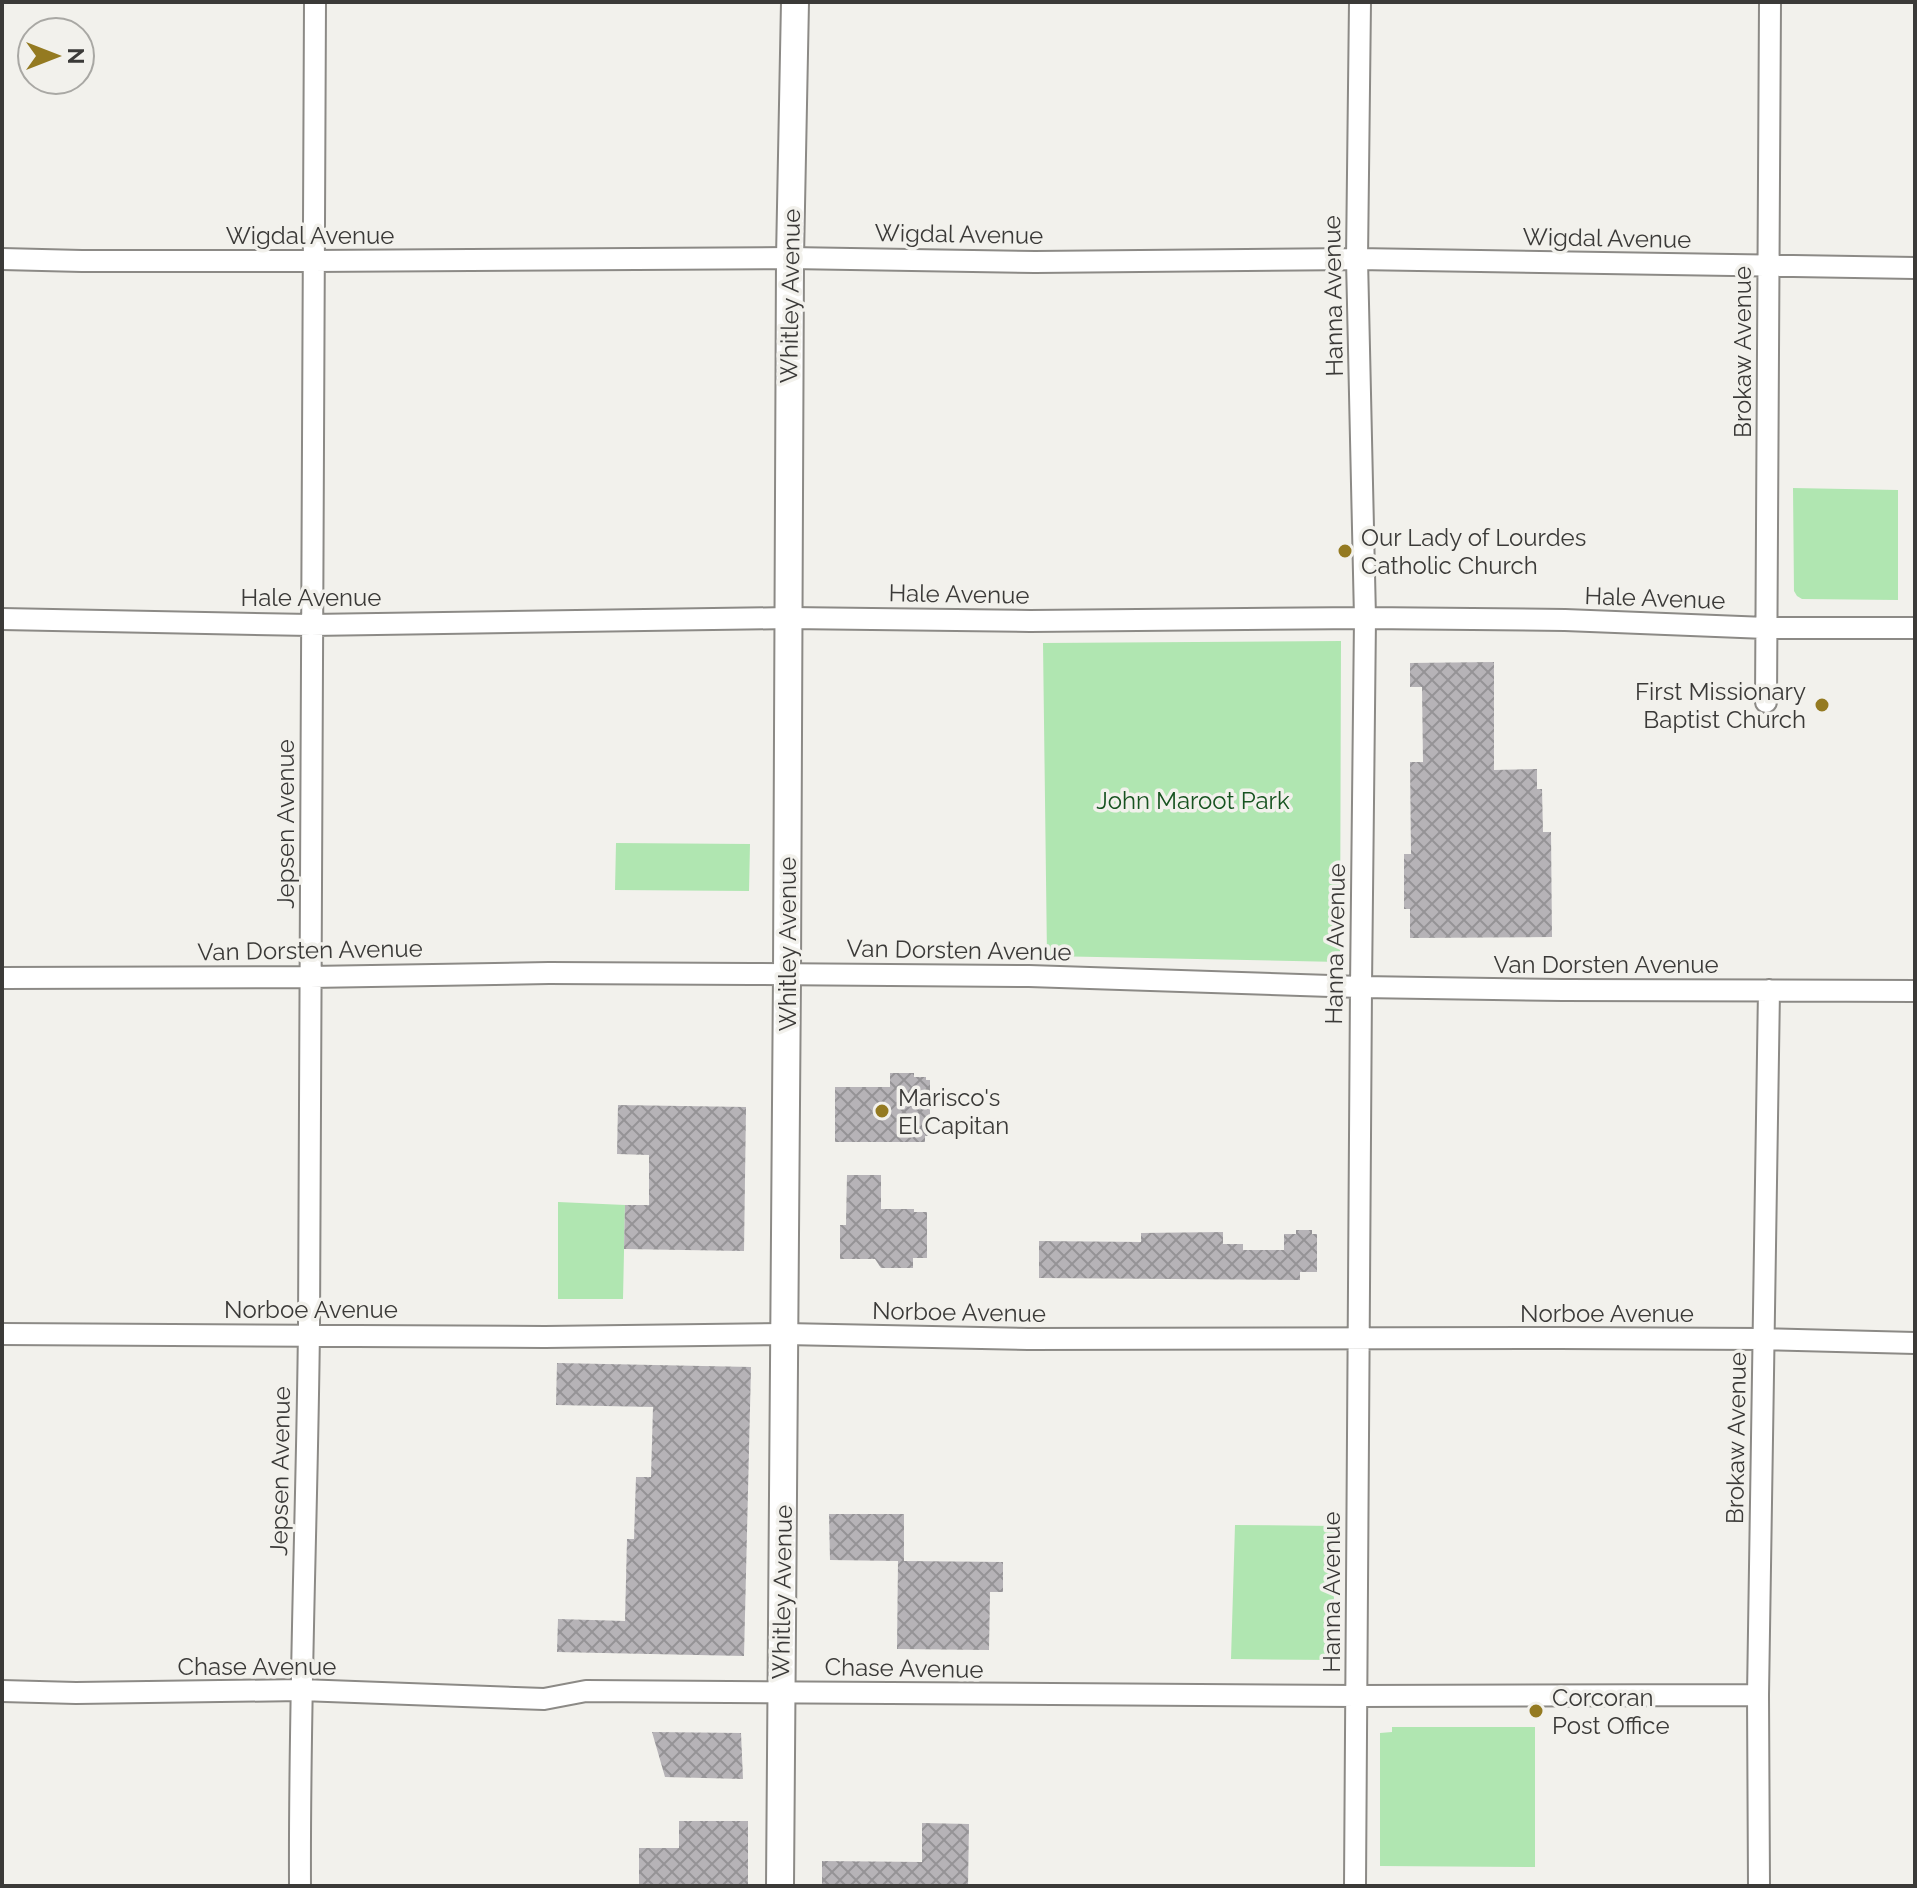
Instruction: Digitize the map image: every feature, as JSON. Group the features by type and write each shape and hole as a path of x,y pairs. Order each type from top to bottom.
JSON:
{"street":[{"name":"Jepsen Avenue","path":"300,1886 309,1335 315,2"},
{"name":"Whitley Avenue","path":"780,1886 790,258 795,2"},
{"name":"Hanna Avenue","path":"1355,1886 1365,618 1357,259 1360,2"},
{"name":"Brokaw Avenue","path":"1766,702 1770,2"},
{"name":"Wigdal Avenue","path":"2,259 790,258 1035,262 1357,259 1915,268"},
{"name":"Hale Avenue","path":"2,619 311,625 789,618 1030,621 1365,618 1565,620 1766,628 1915,628"},
{"name":"Van Dorsten Avenue","path":"2,978 787,974 1029,976 1361,987 1915,991"},
{"name":"Brokaw Avenue","path":"1759,1886 1758,1695 1769,990"},
{"name":"Norboe Avenue","path":"2,1334 560,1337 785,1334 1028,1339 1763,1339 1915,1343"},
{"name":"Chase Avenue","path":"2,1691 301,1690 544,1699 586,1691 1758,1695"}],"green space":[{"path":"1793,488 1898,490 1898,600 1802,599 1797,596 1794,591"},
{"name":"John Maroot Park","path":"1341,641 1340,962 1047,956 1043,643"},
{"path":"616,843 750,844 749,891 615,890"},
{"path":"558,1202 625,1205 623,1299 558,1299"},
{"path":"1235,1525 1335,1526 1333,1660 1231,1659"},
{"path":"1392,1727 1535,1727 1535,1867 1380,1866 1380,1733 1392,1732"}],"building":[{"path":"1494,662 1494,770 1537,769 1537,789 1542,789 1543,832 1551,832 1552,937 1410,938 1410,909 1404,909 1404,854 1411,854 1410,762 1423,762 1422,687 1410,687 1410,663"},
{"name":"Marisco's El Capitan","path":"890,1073 914,1073 914,1077 930,1080 930,1136 925,1136 925,1142 835,1142 835,1087 890,1087"},
{"path":"618,1105 746,1107 744,1251 624,1249 625,1205 649,1205 649,1155 617,1154"},
{"path":"847,1175 881,1175 881,1209 927,1212 927,1258 913,1258 913,1268 881,1268 875,1259 840,1259 840,1225 846,1225"},
{"path":"1296,1230 1312,1230 1312,1234 1317,1234 1317,1272 1300,1272 1300,1280 1039,1278 1039,1241 1141,1242 1141,1233 1223,1232 1223,1244 1243,1244 1243,1250 1284,1250 1284,1234 1296,1234"},
{"path":"557,1363 751,1367 744,1656 557,1652 558,1619 625,1621 627,1539 634,1539 636,1477 651,1477 653,1407 556,1405"},
{"path":"829,1514 904,1514 904,1561 1003,1562 1003,1592 990,1592 989,1650 897,1649 898,1561 830,1560"},
{"path":"652,1732 741,1733 743,1779 665,1777"},
{"path":"679,1821 748,1821 748,1886 639,1886 639,1848 679,1848"},
{"path":"922,1823 969,1824 968,1886 822,1886 822,1861 922,1862"}],"place":[{"name":"Our Lady of Lourdes Catholic Church","path":"1345,551"},
{"name":"First Missionary Baptist Church","path":"1822,705"},
{"name":"Marisco's El Capitan","path":"882,1111"},
{"name":"Corcoran Post Office","path":"1536,1711"}]}
